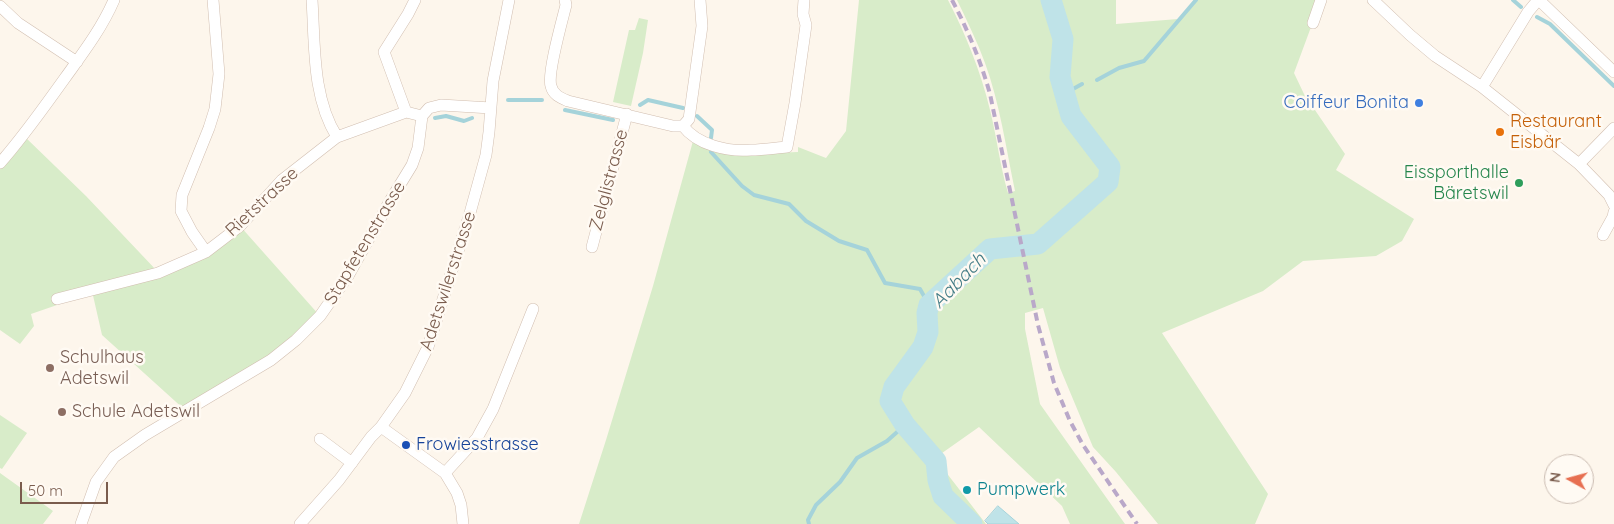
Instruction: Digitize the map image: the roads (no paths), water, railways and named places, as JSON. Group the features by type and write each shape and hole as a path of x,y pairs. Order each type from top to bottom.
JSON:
{"street":[{"path":"0,163 24,136 77,62 106,20 114,0"},
{"path":"206,252 192,232 182,211 182,194 209,128 214,109 219,74 213,0"},
{"path":"312,0 316,68 320,91 330,126 337,137"},
{"path":"415,0 384,52 406,112 422,116 429,108 441,105 491,108"},
{"name":"Adetswilerstrasse","path":"300,524 381,427 405,393 428,347 480,177 489,132 494,74 509,0"},
{"name":"Zelglistrasse","path":"565,0 566,5 551,73 551,87 558,96 568,101 673,126 683,126"},
{"path":"700,0 702,26 689,119 683,126 689,134 709,144 722,148 750,151 787,148 806,25 803,14 804,0"},
{"path":"1313,23 1322,0"},
{"path":"1373,0 1435,56 1482,87 1579,164 1614,204"},
{"path":"1482,87 1528,12 1539,0 1614,72"},
{"path":"0,6 18,23 77,62"},
{"name":"Rietstrasse","path":"57,299 158,273 206,252 240,226 282,180 337,137 406,112"},
{"name":"Zelglistrasse","path":"592,247 627,114"},
{"name":"Stapfetenstrasse","path":"81,524 96,482 114,457 139,438 271,360 296,340 320,316 348,276 412,166 418,148 422,116"},
{"path":"1579,164 1614,128"},
{"path":"1602,235 1614,212"},
{"path":"445,473 477,438 489,417 502,390 533,309"},
{"path":"381,427 445,473 457,493 461,505 463,524"},
{"path":"320,439 352,463"}],"water":[{"path":"998,506 1019,524 988,524 985,521"}],"waterway":[{"name":"Aabach","path":"972,524 943,496 938,480 936,461 905,425 890,401 894,387 923,347 928,332 927,313 929,305 990,249 1038,244 1108,182 1110,167 1071,116 1060,77 1063,39 1051,0"},
{"path":"1097,80 1119,68 1144,61 1196,0"},
{"path":"1513,0 1521,7"},
{"path":"1537,17 1550,24 1614,86"},
{"path":"1064,94 1082,84"},
{"path":"508,100 542,100"},
{"path":"640,105 648,100 683,108"},
{"path":"565,110 613,120"},
{"path":"435,118 446,116 464,121 472,118"},
{"path":"697,116 712,130 711,138"},
{"path":"711,152 742,186 754,195 789,204 806,221 839,241 867,250 885,283 920,289 929,305"},
{"path":"809,524 808,520 816,505 840,482 857,458 887,441 905,425"}],"railway":[{"path":"952,0 974,46 990,94 1038,325 1054,383 1070,421 1083,445 1137,524"}],"place":[{"name":"Coiffeur Bonita","path":"1419,103"},
{"name":"Restaurant Eisbär","path":"1500,132"},
{"name":"Eissporthalle Bäretswil","path":"1519,183"},
{"name":"Schulhaus Adetswil","path":"50,368"},
{"name":"Schule Adetswil","path":"62,412"},
{"name":"Frowiesstrasse","path":"406,445"},
{"name":"Pumpwerk","path":"967,490"}]}
